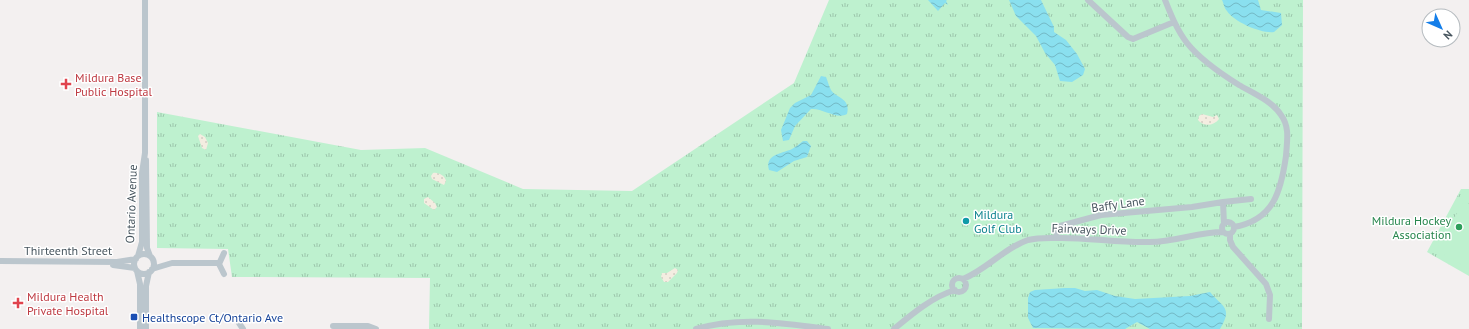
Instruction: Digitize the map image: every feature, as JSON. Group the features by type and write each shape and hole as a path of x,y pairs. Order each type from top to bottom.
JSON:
{"street":[{"name":"Ontario Avenue","path":"137,257 142,242 142,174 145,153 145,0"},
{"path":"1088,0 1128,37 1133,39 1174,22"},
{"name":"Fairways Drive","path":"964,281 1026,241 1037,238 1150,242 1177,240 1214,232 1226,226 1249,223 1259,217 1267,209 1279,190 1283,180 1287,142 1286,124 1281,115 1270,104 1236,82 1193,49 1184,39 1174,22 1165,0"},
{"name":"Ontario Avenue","path":"145,153 147,164 147,248 151,257"},
{"path":"1251,199 1223,202 1226,226 1233,230 1230,234 1230,240 1233,247 1266,284 1270,295 1269,319"},
{"name":"Baffy Lane","path":"1056,238 1057,230 1060,226 1101,214 1192,207 1223,202"},
{"path":"224,252 220,263 224,274"},
{"path":"140,329 140,284 136,269 137,257 144,254 172,263 220,263"},
{"name":"Thirteenth Street","path":"0,261 117,262 137,257"},
{"path":"146,329 146,286 154,263 151,257"},
{"path":"136,269 143,274 172,263"},
{"name":"Thirteenth Street","path":"0,264 107,265 136,269"},
{"path":"894,329 913,314 954,288 963,290 964,281 957,278 953,281 954,288"},
{"path":"696,329 726,323 753,321 828,329"},
{"path":"239,323 243,329"},
{"path":"333,326 368,326 376,329"}],"green space":[{"path":"829,0 1303,0 1302,329 429,329 430,278 232,277 228,249 157,248 157,112 361,150 425,148 523,189 632,191 794,83"},
{"path":"1461,189 1469,189 1469,276 1427,252"},
{"name":"Mildura Hockey Association","path":"1464,201 1469,204 1469,269 1436,250"}],"sand":[{"path":"1202,114 1213,117 1217,115 1219,119 1214,123 1206,125 1198,120 1199,116"},
{"path":"200,134 205,137 208,143 206,150 202,148 198,136"},
{"path":"433,173 443,176 446,181 444,185 432,179 431,176"},
{"path":"428,197 437,207 434,210 424,203 424,199"},
{"path":"675,268 678,270 677,273 668,282 664,282 661,277 662,273 667,273"}],"water":[{"path":"928,0 947,0 948,5 945,3 938,11"},
{"path":"1009,0 1041,0 1054,27 1054,32 1066,40 1077,54 1085,69 1083,75 1072,82 1060,81 1055,65 1045,53 1036,36 1016,16"},
{"path":"1222,0 1258,0 1261,10 1281,13 1282,25 1274,32 1256,29 1242,23 1231,15 1225,9"},
{"path":"821,76 826,77 833,93 845,101 848,109 847,114 839,116 816,109 811,109 795,126 789,140 783,141 781,130 790,108 795,103 811,95"},
{"path":"803,141 807,141 811,146 807,157 794,161 777,172 769,170 768,165 772,157 792,149"},
{"path":"1075,288 1085,291 1097,290 1115,296 1135,299 1190,296 1210,292 1225,308 1226,316 1220,329 1150,329 1137,322 1125,329 1033,328 1028,318 1028,298 1030,292 1035,290"}],"place":[{"name":"Mildura Base Public Hospital","path":"66,84"},
{"name":"Mildura Golf Club","path":"966,221"},
{"name":"Mildura Hockey Association","path":"1459,227"},
{"name":"Mildura Health Private Hospital","path":"18,303"},
{"name":"Healthscope Ct/Ontario Ave","path":"134,317"}]}
